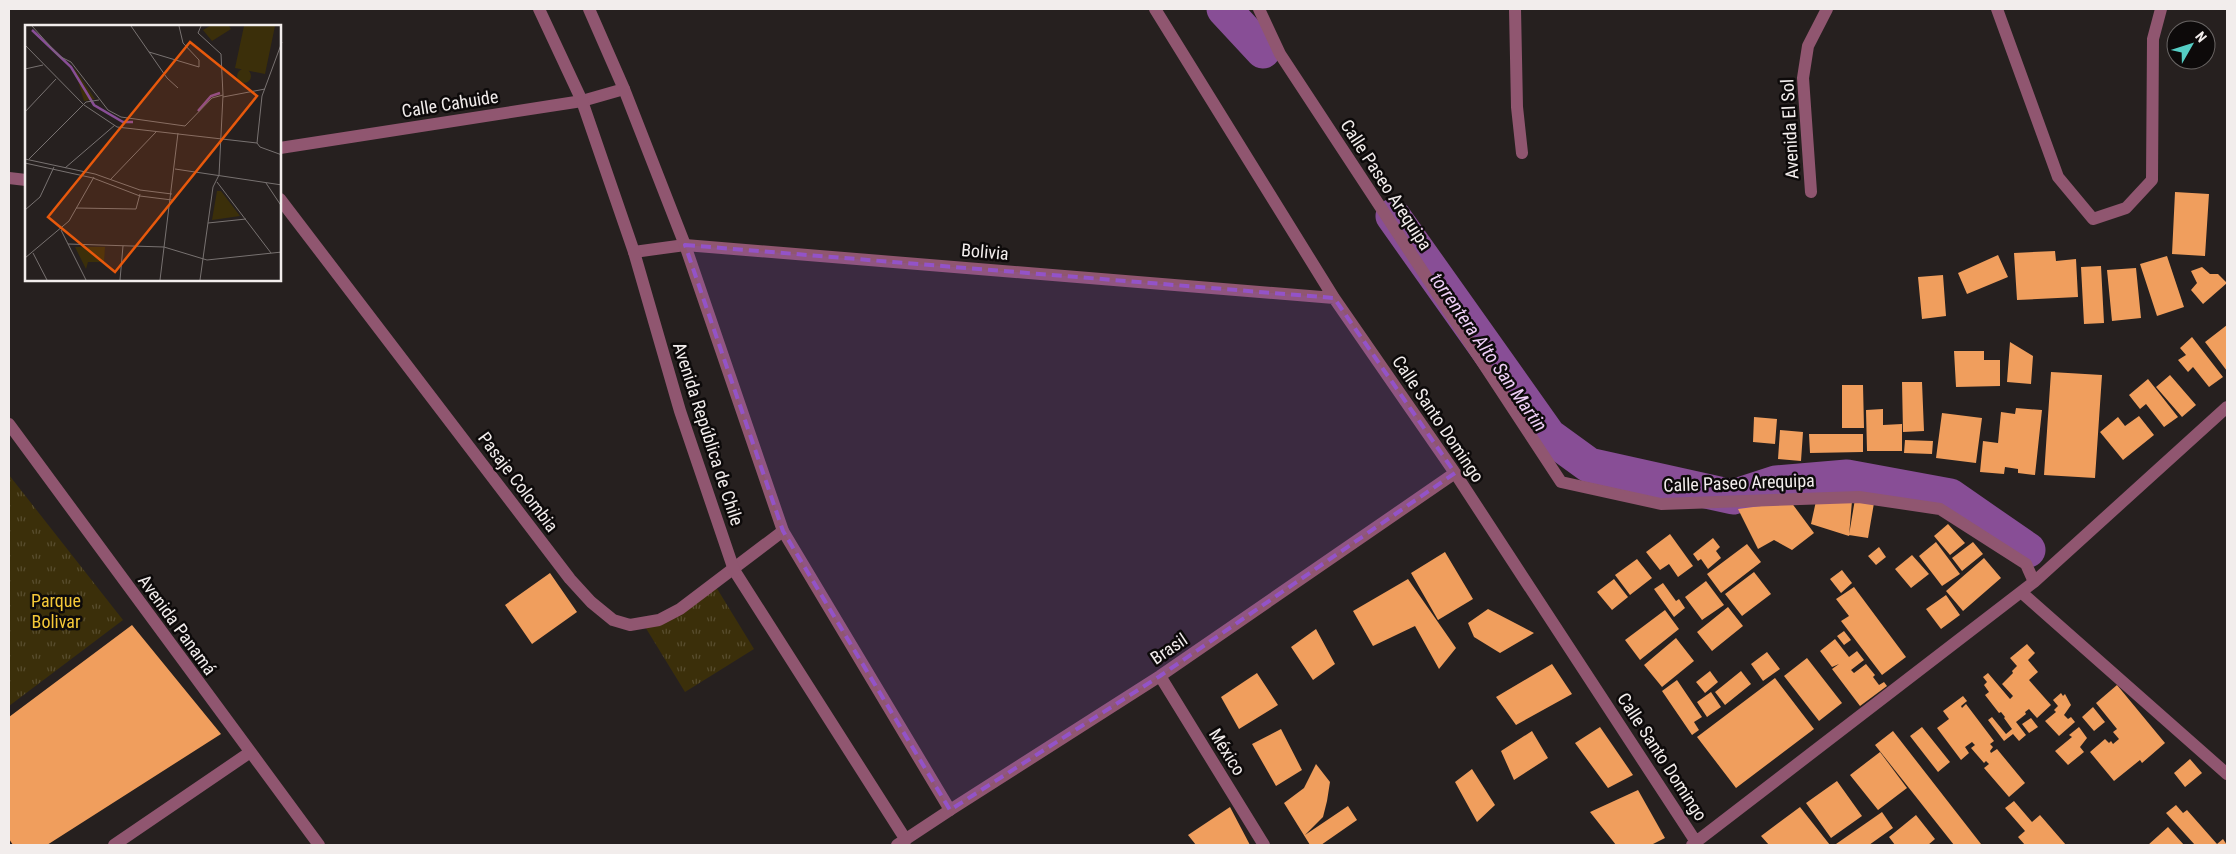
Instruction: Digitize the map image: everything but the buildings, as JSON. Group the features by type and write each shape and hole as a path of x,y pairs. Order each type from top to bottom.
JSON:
{"street":[{"name":"Avenida República de Chile","path":"538,9 582,101 634,252 680,411 734,570 901,843"},
{"path":"589,9 624,90 685,245 784,531 950,810"},
{"name":"Calle Santo Domingo","path":"1155,9 1334,298 1455,473 1695,844"},
{"name":"Calle Paseo Arequipa","path":"1260,9 1280,54 1561,482 1661,504 1859,497 1940,509 2026,564 2034,582"},
{"path":"1515,9 1516,107 1522,152"},
{"name":"Avenida El Sol","path":"1811,192 1803,78 1808,46 1828,9"},
{"path":"1997,9 2058,177 2093,219 2126,208 2152,180 2153,39 2161,9"},
{"name":"Calle Cahuide","path":"281,148 582,101 624,90"},
{"path":"9,178 25,180"},
{"name":"Pasaje Colombia","path":"281,200 570,579 591,602 613,620 630,625 659,620 680,609 784,531"},
{"name":"Bolivia","path":"634,252 685,245 1334,298"},
{"path":"1695,844 2034,582 2227,407"},
{"name":"Avenida Panamá","path":"9,424 318,845"},
{"name":"Brasil","path":"901,843 1160,676 1455,473"},
{"path":"2021,592 2227,774"},
{"name":"México","path":"1160,676 1264,845"},
{"path":"114,845 249,753"}],"highlighted area":[{"path":"685,245 1334,298 1455,473 1160,676 950,810 783,531"}],"green space":[{"name":"Parque Bolivar","path":"9,475 123,620 9,706"},
{"path":"713,582 754,649 685,692 644,625"}],"waterway":[{"name":"torrentera Alto San Martin","path":"1224,9 1263,51"},
{"name":"torrentera Alto San Martin","path":"1393,216 1549,436 1589,465 1733,497 1776,483 1847,477 1950,496 2028,550"}]}
